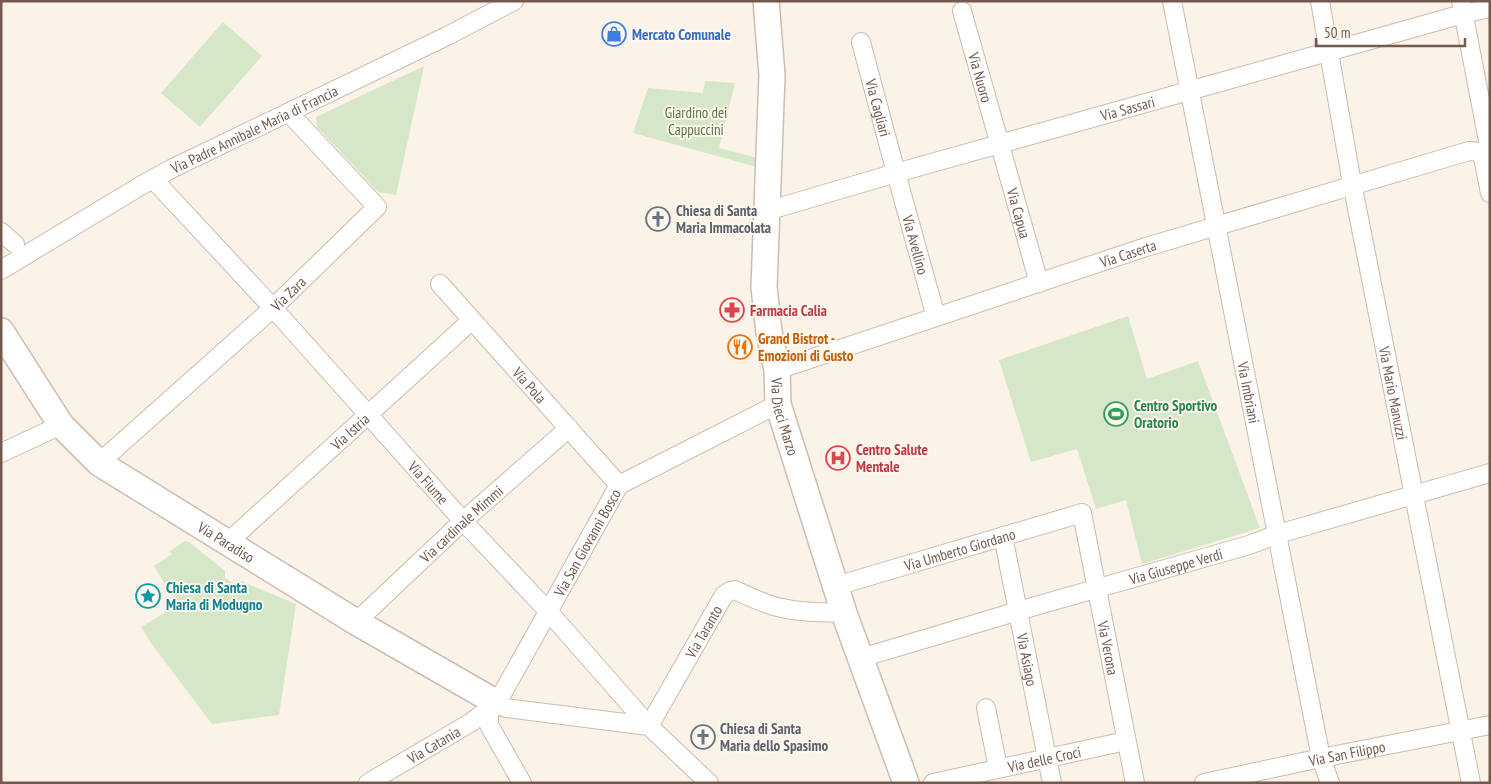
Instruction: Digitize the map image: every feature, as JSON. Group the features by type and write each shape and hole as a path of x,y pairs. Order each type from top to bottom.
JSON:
{"street":[{"name":"Via Padre Annibale Maria di Francia","path":"1,270 153,179 447,36 514,1"},
{"name":"Via Dieci Marzo","path":"766,1 772,75 764,287 769,332 778,370 778,404 844,613 906,783"},
{"name":"Via Imbriani","path":"1172,1 1321,758 1330,783"},
{"name":"Via Mario Manuzzi","path":"1320,1 1353,185 1471,783"},
{"path":"1488,1 1490,9"},
{"name":"Via Sassari","path":"767,211 1329,52 1462,8 1490,9"},
{"path":"1462,8 1487,152 1490,192"},
{"name":"Via Nuoro","path":"962,10 1000,145"},
{"name":"Via Cagliari","path":"861,42 896,173"},
{"name":"Via Zara","path":"99,463 273,308 377,207 289,113"},
{"name":"Via Capua","path":"1000,145 1039,282"},
{"name":"Via Caserta","path":"778,370 1146,247 1469,151 1487,152"},
{"name":"Via Avellino","path":"896,173 936,317"},
{"name":"Via Fiume","path":"153,179 273,308 463,521 548,611 649,726 707,782"},
{"path":"1,232 15,244"},
{"name":"Via Pola","path":"440,284 618,485"},
{"name":"Via Istria","path":"227,543 472,320"},
{"name":"Via Paradiso","path":"1,331 61,425 99,463 493,707"},
{"name":"Via San Giovanni Bosco","path":"493,707 618,485 778,404"},
{"path":"1,453 61,425"},
{"name":"Via cardinale Mimmi","path":"356,622 463,521 569,428"},
{"name":"Via Giuseppe Verdi","path":"861,658 1249,545 1278,534 1413,494 1490,473"},
{"name":"Via Umberto Giordano","path":"836,586 1082,513"},
{"name":"Via Verona","path":"1082,513 1135,783"},
{"name":"Via Asiago","path":"1003,536 1052,783"},
{"name":"Via Taranto","path":"649,726 724,595 730,591 735,590 782,608 805,612 844,613"},
{"path":"522,783 489,725 493,707 649,726"},
{"name":"Via Catania","path":"368,783 390,777 493,707"},
{"path":"986,708 998,768"},
{"name":"Via San Filippo","path":"1204,783 1490,725"},
{"name":"Via delle Croci","path":"933,783 1126,741"}],"green space":[{"path":"223,22 262,56 200,127 161,93"},
{"path":"424,66 396,195 378,192 317,127 316,117"},
{"name":"Giardino dei Cappuccini","path":"705,81 735,83 719,148 757,158 757,167 633,133 648,88 703,93"},
{"name":"Centro Sportivo Oratorio","path":"1128,316 1147,379 1198,361 1260,528 1142,564 1126,500 1096,509 1077,449 1031,462 999,360"},
{"path":"185,541 189,542 225,571 225,578 236,585 241,581 296,604 279,715 212,724 141,627 178,605 154,566 172,554 170,551"}],"place":[{"name":"Mercato Comunale","path":"614,34"},
{"name":"Chiesa di Santa Maria Immacolata","path":"658,219"},
{"name":"Farmacia Calia","path":"732,310"},
{"name":"Grand Bistrot - Emozioni di Gusto","path":"740,347"},
{"name":"Centro Sportivo Oratorio","path":"1116,414"},
{"name":"Centro Salute Mentale","path":"838,458"},
{"name":"Chiesa di Santa Maria di Modugno","path":"148,596"},
{"name":"Chiesa di Santa Maria dello Spasimo","path":"703,737"}]}
